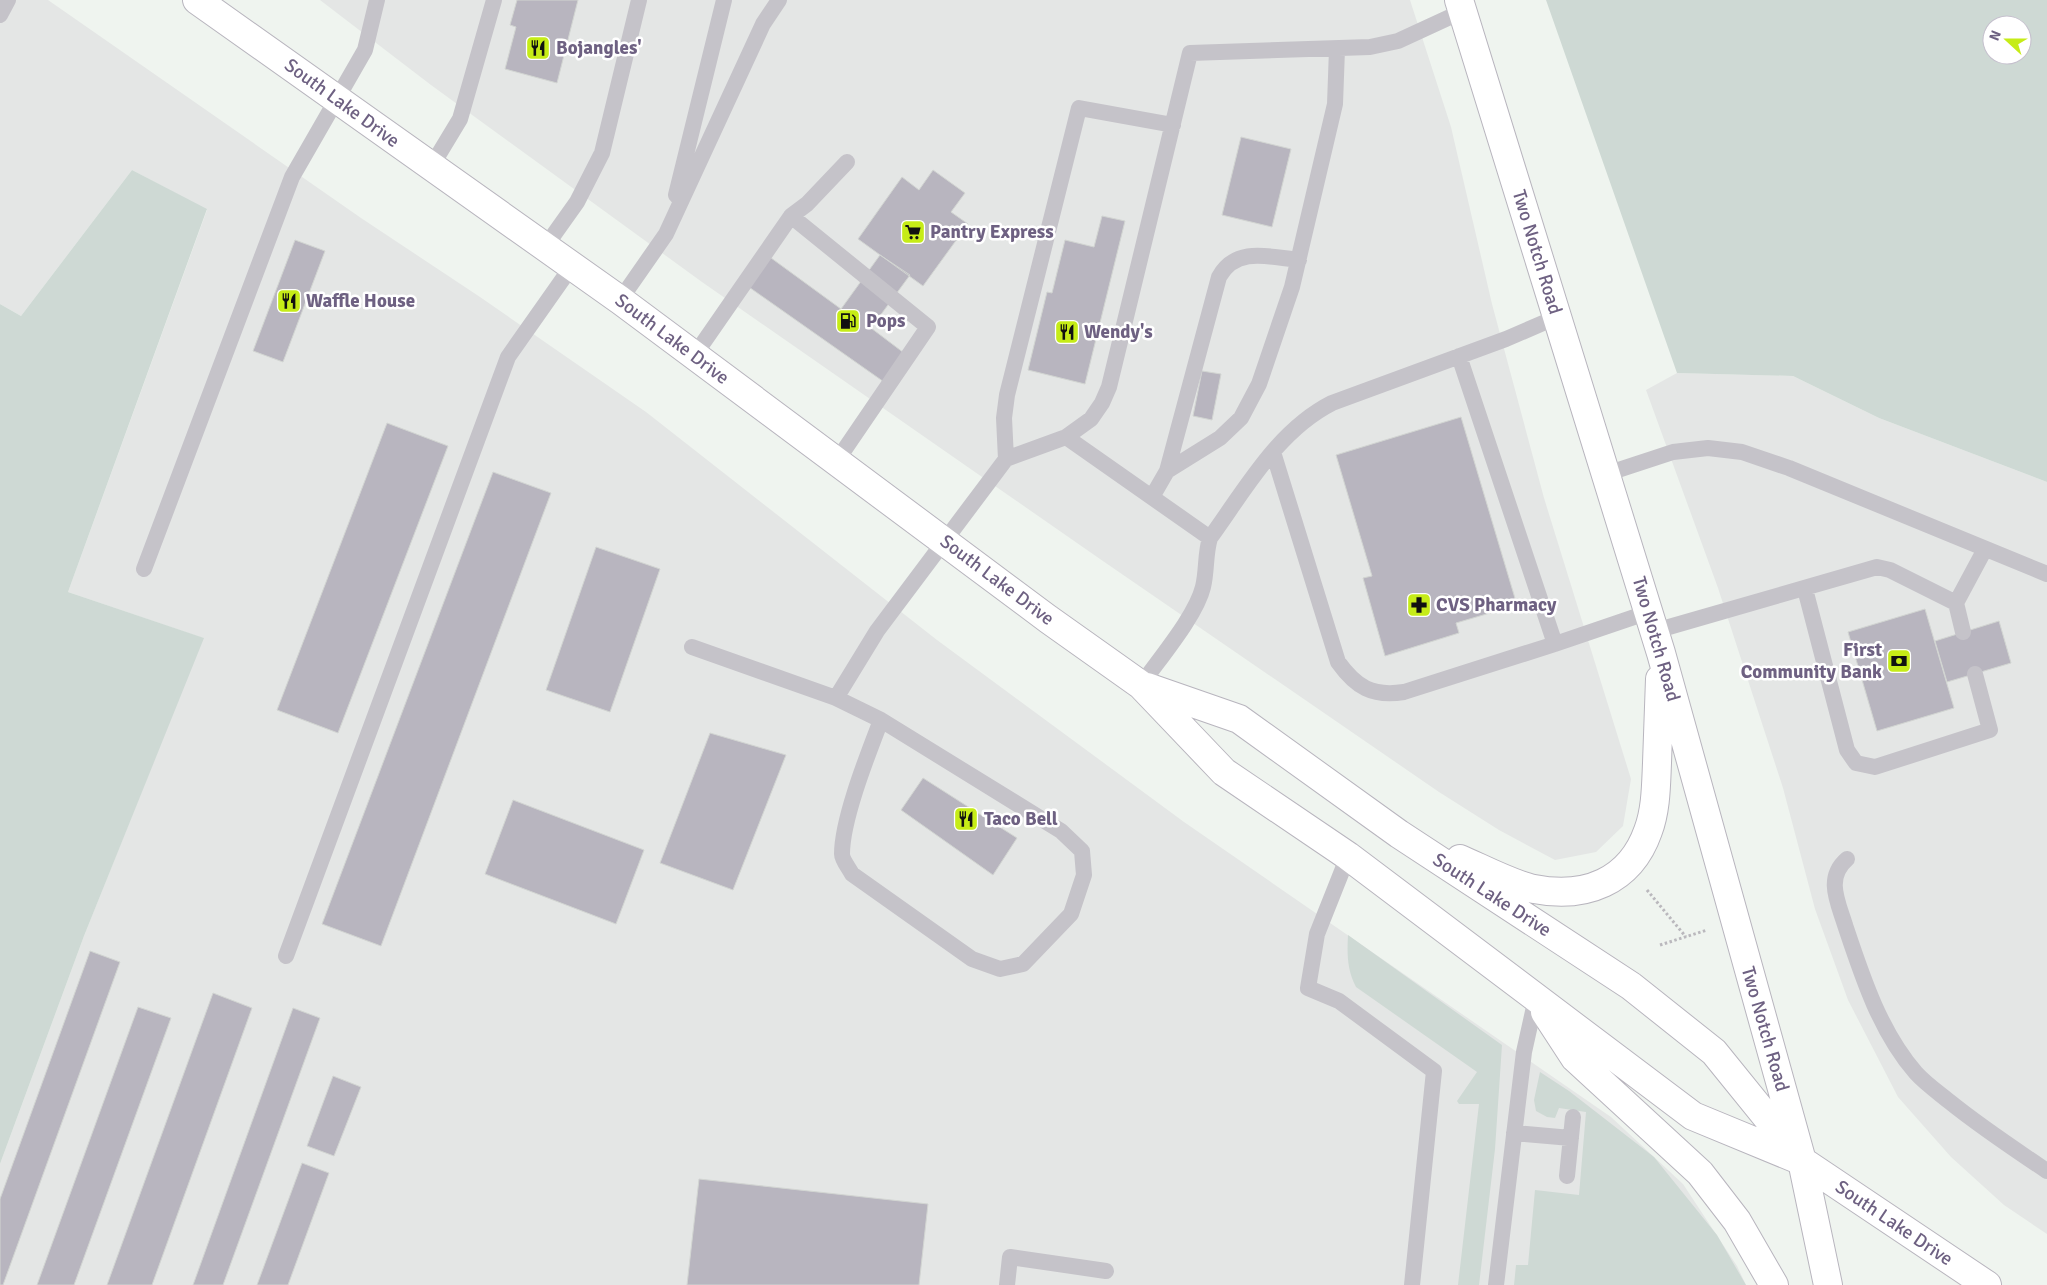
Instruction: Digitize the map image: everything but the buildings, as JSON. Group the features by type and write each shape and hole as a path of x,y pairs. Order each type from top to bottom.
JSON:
{"main road":[{"name":"South Lake Drive","path":"197,0 620,300 1048,619 1141,685 1224,772 1348,856 1693,1116 1802,1161 1987,1285"},
{"name":"Two Notch Road","path":"1461,6 1655,632 1802,1161 1828,1285"},
{"path":"1399,834 1532,889 1564,892 1589,889 1610,881 1626,867 1648,832 1655,799 1655,632"},
{"name":"South Lake Drive","path":"1141,685 1239,719 1399,834 1630,986 1714,1052 1802,1161"},
{"path":"1536,998 1575,1058 1700,1173 1737,1221 1774,1285"}],"lane":[{"path":"144,569 292,177 365,50 377,0"},
{"path":"431,167 460,119 478,64 494,0"},
{"path":"545,247 577,202 602,153 639,0"},
{"path":"666,234 724,0"},
{"path":"620,300 666,234 763,24 779,0"},
{"path":"836,698 877,631 1006,459 1066,437 1091,419 1102,403 1109,386 1190,53 1370,47 1398,41 1461,6"},
{"path":"1167,471 1220,438 1241,418 1259,384 1292,287 1299,260 1335,104 1337,49"},
{"path":"1006,459 1004,425 1007,394 1080,108 1173,126"},
{"path":"694,356 791,216 807,204 847,162"},
{"path":"791,216 928,327 836,462"},
{"path":"1152,497 1167,471 1219,276 1225,266 1233,260 1252,255 1299,260"},
{"path":"286,956 508,356 572,266"},
{"path":"1141,685 1196,604 1203,588 1205,553 1210,538 1286,436 1313,413 1332,403 1558,317"},
{"path":"1459,356 1555,644"},
{"path":"1066,437 1210,538"},
{"path":"1606,474 1655,457 1683,451 1708,448 1742,452 1788,468 2047,574"},
{"path":"1273,452 1338,662 1348,676 1359,685 1371,691 1388,694 1404,692 1555,644 1655,632 1876,567 1890,570 1956,603"},
{"path":"1963,632 1956,603 1985,549"},
{"path":"1805,589 1847,750 1856,763 1875,767 1990,730 1975,674"},
{"path":"692,648 836,698 881,720 1061,831 1082,852 1084,875 1071,914 1023,964 1000,970 972,959 852,874 842,856 847,826 865,764 881,720"},
{"path":"1348,856 1317,934 1308,988 1339,1001 1434,1071 1412,1285"},
{"path":"1848,859 1836,872 1834,892 1866,983 1886,1028 1898,1049 1917,1074 1936,1091 1979,1125 2047,1171"},
{"path":"1496,1285 1524,1052 1536,998"},
{"path":"1566,1176 1573,1117"},
{"path":"1514,1133 1571,1138"},
{"path":"1007,1285 1010,1257 1106,1271"}],"path":[{"path":"1641,884 1686,937"},
{"path":"1660,945 1711,928"}],"shaded area":[{"path":"0,0 48,0 361,218 480,297 646,412 937,640 1184,822 1611,1117 1683,1184 1737,1266 1746,1285 0,1285 0,1164 84,936 203,638 68,592 207,210 132,170 21,316 0,304"},
{"path":"320,0 1410,0 1451,127 1492,304 1544,498 1631,779 1623,826 1596,852 1555,860 1499,830 1439,792 702,282 431,85"},
{"path":"1546,0 2047,0 2047,482 1879,418 1793,376 1677,373"},
{"path":"132,170 207,209 68,592 204,638 84,936 0,1164 0,304 21,316"},
{"path":"1677,373 1793,376 1879,418 2047,482 2047,1234 2004,1205 1951,1157 1898,1097 1848,1000 1815,909 1783,788 1718,588 1646,390"},
{"path":"1348,935 1502,1045 1495,1149 1479,1285 1458,1285 1479,1104 1459,1104 1457,1101 1477,1072 1356,987 1348,962"},
{"path":"1540,1072 1569,1091 1654,1157 1717,1235 1746,1285 1514,1285 1516,1265 1528,1265 1535,1190 1579,1195 1586,1112 1559,1108 1555,1118 1547,1117 1536,1111 1534,1100"}],"place":[{"name":"Bojangles'","path":"538,48"},
{"name":"Pantry Express","path":"913,232"},
{"name":"Waffle House","path":"289,301"},
{"name":"Pops","path":"848,321"},
{"name":"Wendy's","path":"1067,332"},
{"name":"CVS Pharmacy","path":"1419,605"},
{"name":"First Community Bank","path":"1899,661"},
{"name":"Taco Bell","path":"966,819"}]}
